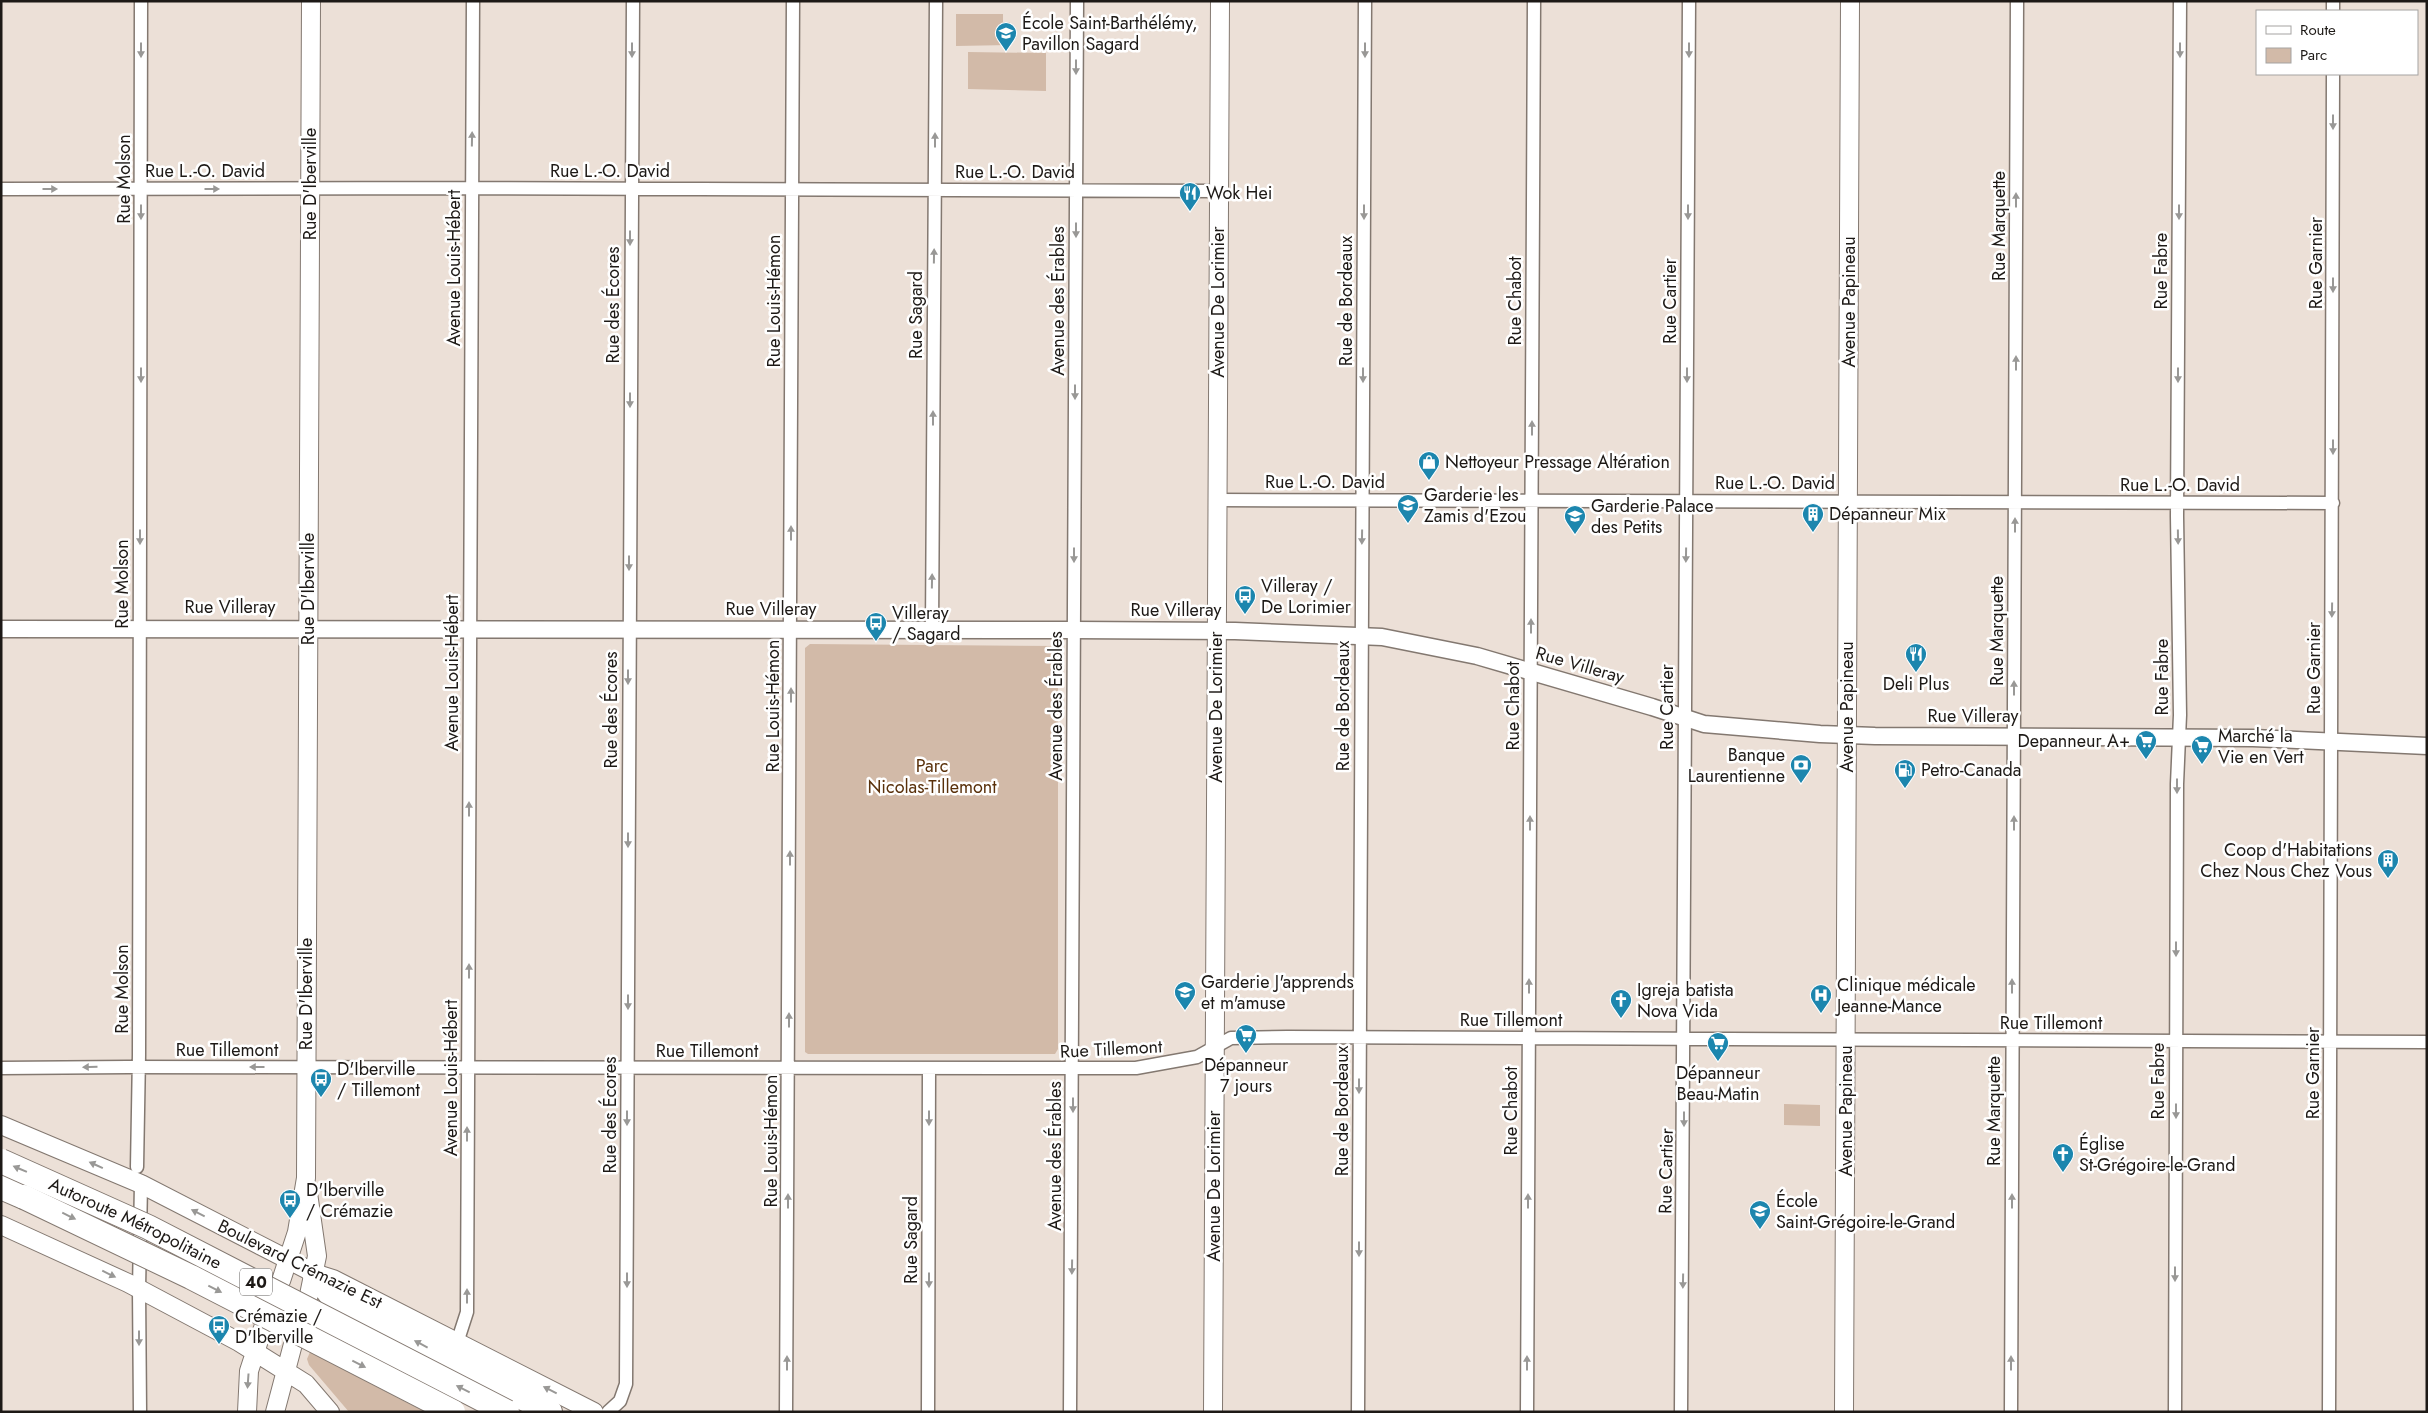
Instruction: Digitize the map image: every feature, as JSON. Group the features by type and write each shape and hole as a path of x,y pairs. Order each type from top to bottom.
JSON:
{"highway":[{"name":"Autoroute Métropolitaine","path":"1,1161 139,1222 508,1402"},
{"name":"Autoroute Métropolitaine","path":"1,1187 58,1211 191,1277 453,1412"},
{"path":"311,1284 508,1402 550,1412"}],"main road":[{"name":"Rue D'Iberville","path":"311,1 306,1178 317,1256 311,1284"},
{"name":"Avenue De Lorimier","path":"1213,1412 1220,1"},
{"name":"Avenue Papineau","path":"1844,1412 1850,1"},
{"name":"Boulevard Crémazie Est","path":"1,1125 139,1176 288,1260 311,1284 333,1279 594,1412"},
{"name":"Rue D'Iberville","path":"280,1281 298,1228 306,1178"},
{"path":"1,1225 138,1289 285,1369 306,1384 330,1412"},
{"path":"247,1412 249,1372 263,1328"},
{"path":"275,1412 293,1344"}],"street":[{"name":"Rue Molson","path":"140,1412 138,1289 141,1"},
{"name":"Avenue Louis-Hébert","path":"457,1343 467,1312 473,1"},
{"name":"Rue des Écores","path":"608,1412 620,1400 626,1384 633,1"},
{"name":"Rue Louis-Hémon","path":"786,1412 793,1"},
{"name":"Rue Sagard","path":"932,630 936,1"},
{"name":"Avenue des Érables","path":"1070,1412 1073,1070 1076,1"},
{"name":"Rue de Bordeaux","path":"1358,1412 1365,1"},
{"name":"Rue Chabot","path":"1527,1412 1534,1"},
{"name":"Rue Cartier","path":"1682,1412 1689,1"},
{"name":"Rue Marquette","path":"2011,1412 2017,1"},
{"name":"Rue Fabre","path":"2175,1412 2178,737 2180,715 2178,502 2180,1"},
{"name":"Rue Garnier","path":"2329,1412 2333,75"},
{"name":"Rue L.-O. David","path":"1,189 1218,190"},
{"name":"Rue L.-O. David","path":"1217,500 2333,503"},
{"name":"Rue Villeray","path":"1,628 308,627 1217,630 1361,635 1445,648 1531,671 1652,707 1684,719 1710,725 1847,735 2178,737 2331,741 2427,746"},
{"name":"Rue Tillemont","path":"1,1068 1073,1070 1156,1066 1197,1057 1231,1038 1684,1038 2427,1042"},
{"name":"Rue Sagard","path":"928,1412 929,1069"}],"green space":[{"path":"956,14 1003,14 1003,22 1010,22 1010,45 956,46"},
{"path":"968,52 1046,53 1046,91 968,89"},
{"name":"Parc Nicolas-Tillemont","path":"810,644 1058,646 1058,1049 1055,1054 808,1054 805,1052 805,648"},
{"path":"1784,1104 1820,1105 1820,1126 1784,1125"},
{"path":"310,1352 425,1412 349,1412 309,1365 307,1359"}],"place":[{"name":"École Saint-Barthélémy, Pavillon Sagard","path":"1006,52"},
{"name":"Wok Hei","path":"1190,212"},
{"name":"Nettoyeur Pressage Altération","path":"1429,481"},
{"name":"Garderie les Zamis d'Ezou","path":"1408,524"},
{"name":"Dépanneur Mix","path":"1813,533"},
{"name":"Garderie Palace des Petits","path":"1575,535"},
{"name":"Villeray / De Lorimier","path":"1245,615"},
{"name":"Villeray / Sagard","path":"876,642"},
{"name":"Deli Plus","path":"1916,673"},
{"name":"Depanneur A+","path":"2146,760"},
{"name":"Marché la Vie en Vert","path":"2202,765"},
{"name":"Banque Laurentienne","path":"1801,784"},
{"name":"Petro-Canada","path":"1905,789"},
{"name":"Coop d'Habitations Chez Nous Chez Vous","path":"2388,879"},
{"name":"Garderie J'apprends et m'amuse","path":"1185,1011"},
{"name":"Clinique médicale Jeanne-Mance","path":"1821,1014"},
{"name":"Igreja batista Nova Vida","path":"1621,1019"},
{"name":"Dépanneur 7 jours","path":"1246,1054"},
{"name":"Dépanneur Beau-Matin","path":"1718,1062"},
{"name":"D'Iberville / Tillemont","path":"321,1098"},
{"name":"Église St-Grégoire-le-Grand","path":"2063,1173"},
{"name":"D'Iberville / Crémazie","path":"290,1219"},
{"name":"École Saint-Grégoire-le-Grand","path":"1760,1230"},
{"name":"Crémazie / D'Iberville","path":"219,1345"}]}
